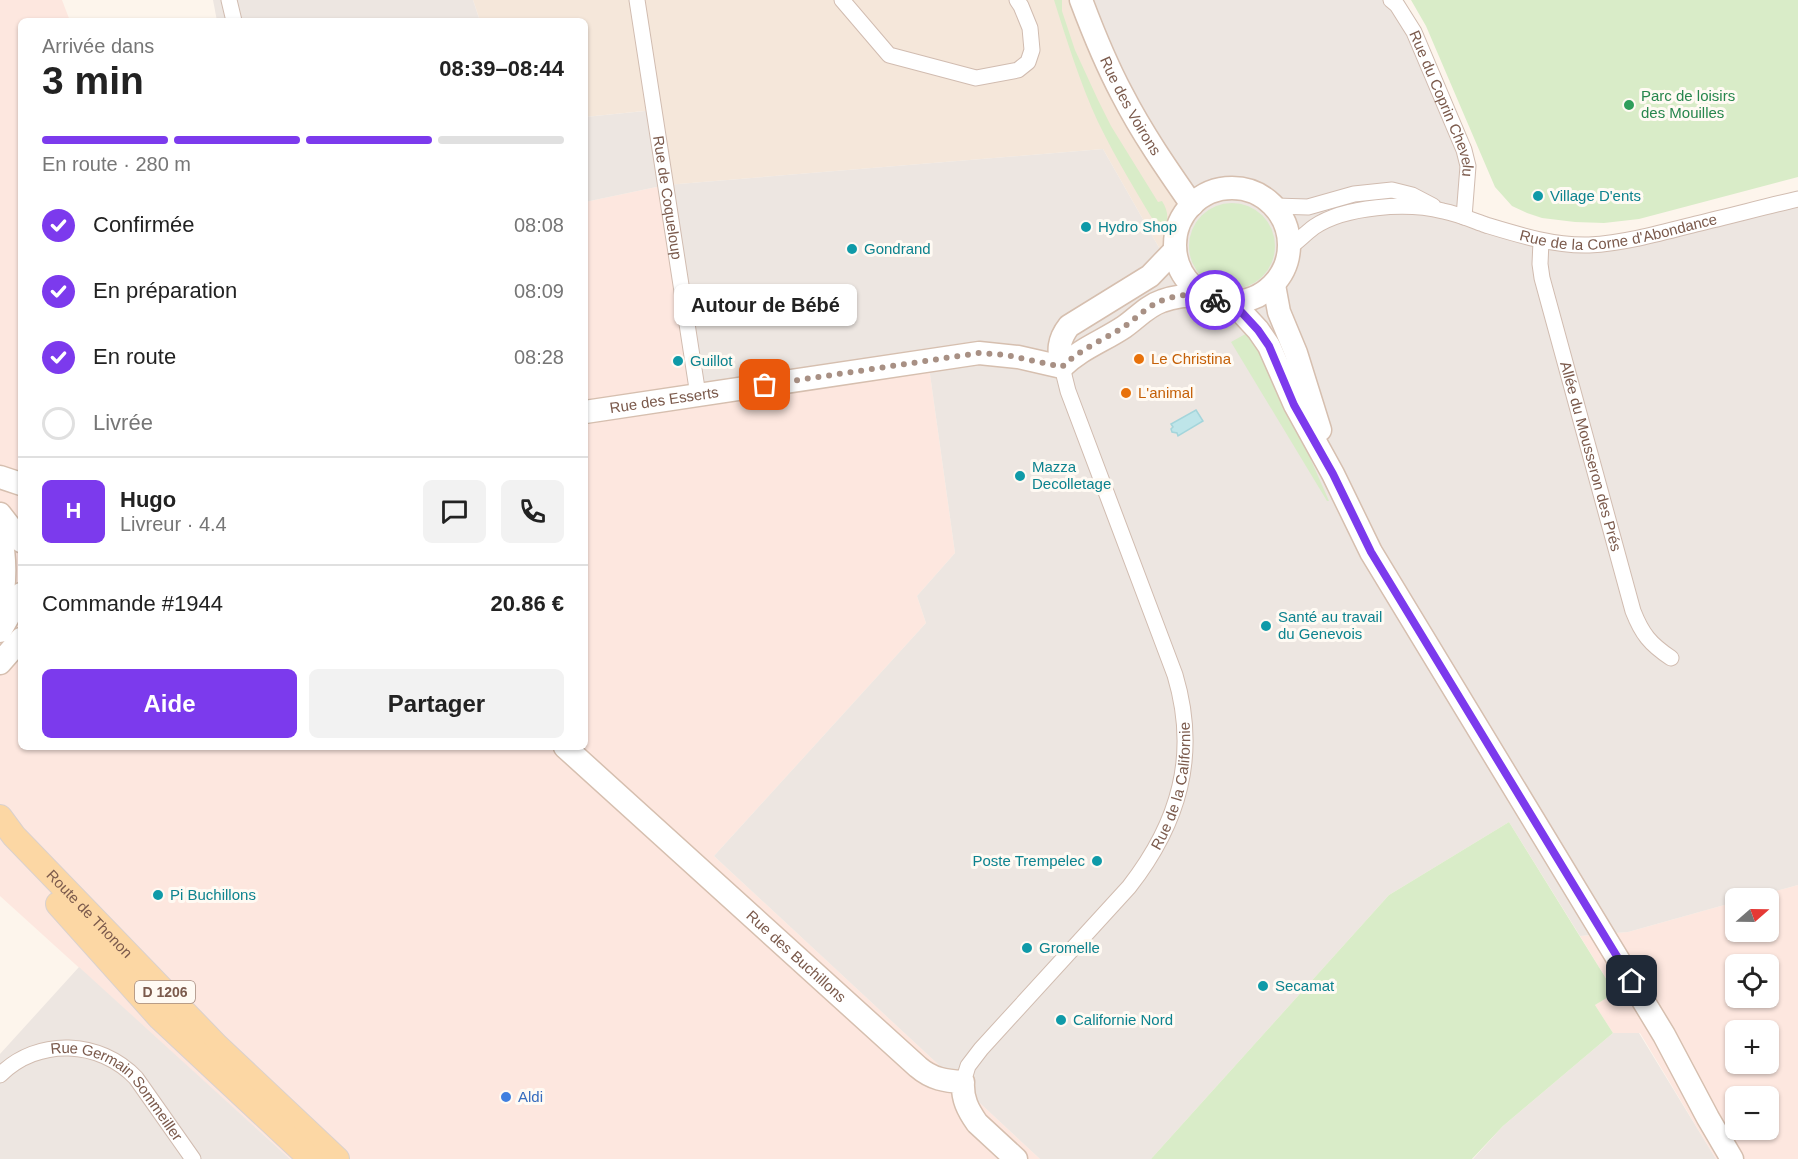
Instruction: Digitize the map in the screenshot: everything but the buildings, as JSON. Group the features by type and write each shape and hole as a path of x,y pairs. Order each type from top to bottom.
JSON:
{"main road":[{"name":"Route de Thonon","path":"0,817 14,836 217,1046 337,1159"},
{"name":"Route de Thonon","path":"0,843 33,876 160,1018 311,1159"}],"street":[{"path":"229,0 233,18"},
{"name":"Rue de Coqueloup","path":"637,0 698,395"},
{"path":"842,0 889,55 976,78 1018,70 1028,62 1032,50 1030,28 1017,0"},
{"name":"Rue des Voirons","path":"1081,0 1122,95 1192,205"},
{"name":"Rue du Coprin Chevelu","path":"1390,0 1397,5 1414,32 1464,150 1468,166 1464,217"},
{"path":"1241,188 1263,196 1275,206 1286,225 1290,248 1285,268 1274,285 1259,296 1233,303 1213,299 1192,287 1178,264 1175,250 1176,231 1192,205 1206,195 1241,188"},
{"name":"Rue de la Corne d'Abondance","path":"1275,206 1308,207 1354,194 1392,190 1412,195 1442,210 1464,217 1541,241 1563,244 1609,243 1656,234 1798,199"},
{"name":"Rue de la Corne d'Abondance","path":"1290,248 1315,226 1351,212 1380,207 1442,210"},
{"name":"Allée du Mousseron des Prés","path":"1541,241 1542,278 1633,611 1646,638 1671,658"},
{"path":"1062,367 1059,347 1069,326 1150,276 1175,250"},
{"path":"1274,285 1279,312 1296,353 1333,474"},
{"path":"1062,367 1073,357 1123,328 1152,305 1166,299 1203,295"},
{"path":"1233,303 1258,330 1269,346 1294,405 1333,474 1371,552 1665,1035 1749,1159"},
{"name":"Rue des Esserts","path":"588,412 979,353 1006,355 1062,367"},
{"name":"Rue de la Californie","path":"963,1082 968,1066 981,1049 1143,869 1155,851 1172,815 1184,765 1184,720 1176,675 1068,391 1062,367"},
{"path":"0,477 18,483"},
{"path":"0,514 18,537"},
{"path":"0,535 5,575 0,612"},
{"path":"0,632 18,599"},
{"path":"0,663 18,642"},
{"name":"Rue des Buchillons","path":"568,750 922,1071 942,1080 963,1082"},
{"path":"1665,1035 1732,1159"},
{"name":"Rue Germain Sommeiller","path":"0,1075 23,1058 50,1049 80,1048 108,1056 136,1078 193,1159"},
{"path":"963,1082 964,1099 972,1116 1016,1159"}],"shaded area":[{"path":"0,0 62,0 69,18 18,18 18,750 588,750 588,201 666,185 928,360 955,553 917,596 926,623 714,856 1040,1159 290,1159 0,896"},
{"path":"213,0 473,0 479,18 216,18"},
{"path":"473,0 1079,0 1185,197 1161,251 1103,149 666,185 654,110 588,117 588,18 479,18"},
{"path":"1079,0 1390,0 1464,150 1464,217 1588,245 1798,199 1798,885 1779,890 1779,888 1725,888 1725,905 1628,932 1580,936 1509,822 1389,895 1151,1159 1040,1159 714,856 926,623 917,596 955,553 928,360 698,395 666,185 1103,149 1161,251 1185,197"},
{"path":"655,110 666,185 588,201 588,117"},
{"path":"1798,885 1798,1159 1716,1159 1640,1033 1613,1033 1595,1005 1615,993 1580,936 1628,932 1725,905 1725,942 1779,942 1779,890"},
{"path":"79,967 290,1159 0,1159 0,1054"},
{"path":"1613,1033 1639,1033 1716,1159 1473,1159 1503,1126"}],"green space":[{"path":"1054,0 1062,0 1062,11 1075,50 1111,126 1158,202 1162,201 1165,206 1167,218 1162,235 1098,122"},
{"name":"Parc de loisirs des Mouilles","path":"1411,0 1798,0 1798,177 1639,219 1604,223 1575,222 1542,218 1527,213 1512,206 1495,187 1426,26"},
{"path":"1224,203 1240,203 1263,215 1272,229 1275,246 1272,263 1263,277 1240,289 1224,289 1208,282 1196,270 1189,254 1189,238 1196,222 1208,210"},
{"path":"1249,332 1267,360 1329,501 1231,342"},
{"path":"1509,822 1615,993 1595,1005 1613,1033 1503,1126 1472,1159 1151,1159 1389,895"}],"water":[{"path":"1196,410 1203,421 1178,436 1177,433 1172,432 1171,424"}],"way so far":[{"path":"765,385 979,353 1018,357 1062,367 1073,357 1123,328 1160,301 1195,295 1203,295 1215,300"}],"place":[{"name":"Parc de loisirs des Mouilles","path":"1629,105"},
{"name":"Village D'ents","path":"1538,196"},
{"name":"Hydro Shop","path":"1086,227"},
{"name":"Gondrand","path":"852,249"},
{"name":"Le Christina","path":"1139,359"},
{"name":"Guillot","path":"678,361"},
{"name":"Autour de Bébé","path":"765,385"},
{"name":"L'animal","path":"1126,393"},
{"name":"Mazza Decolletage","path":"1020,476"},
{"name":"Santé au travail du Genevois","path":"1266,626"},
{"name":"Poste Trempelec","path":"1097,861"},
{"name":"Pi Buchillons","path":"158,895"},
{"name":"Gromelle","path":"1027,948"},
{"name":"Secamat","path":"1263,986"},
{"name":"Californie Nord","path":"1061,1020"},
{"name":"Aldi","path":"506,1097"}],"route":[{"path":"1215,300 1233,303 1258,330 1269,346 1294,405 1333,474 1371,552 1632,981"}]}
